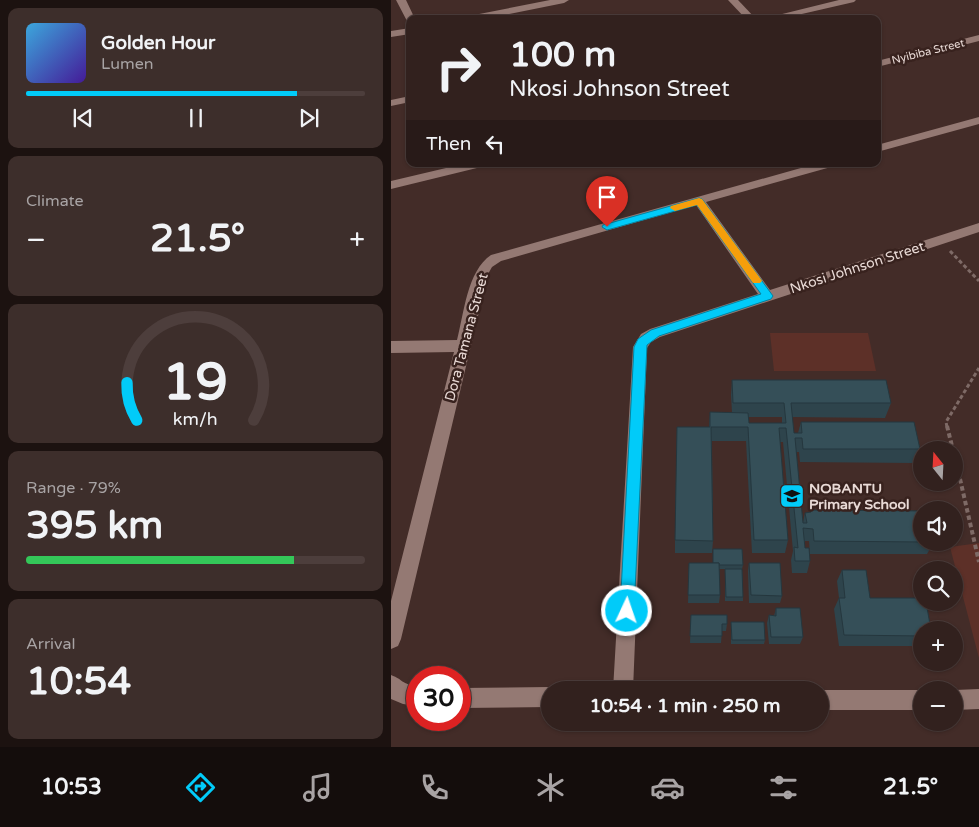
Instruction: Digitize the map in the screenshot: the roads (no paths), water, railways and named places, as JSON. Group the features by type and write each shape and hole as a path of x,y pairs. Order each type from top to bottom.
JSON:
{"street":[{"path":"401,0 408,15"},
{"path":"489,15 565,0"},
{"path":"733,0 747,15"},
{"path":"785,15 851,0"},
{"path":"391,34 406,31"},
{"name":"Nyibiba Street","path":"881,63 979,38"},
{"path":"391,103 406,100"},
{"path":"881,149 979,120"},
{"path":"391,185 465,167"},
{"name":"Dora Tamana Street","path":"391,639 481,273 490,262 815,167"},
{"path":"699,201 767,296"},
{"name":"Nkosi Johnson Street","path":"623,681 640,347 646,338 655,333 979,227"},
{"path":"391,347 462,346"},
{"path":"391,685 396,692 406,695"},
{"path":"471,698 541,697"},
{"path":"963,700 979,699"},
{"path":"829,700 913,700"}],"place":[{"name":"NOBANTU Primary School","path":"792,496"}]}
